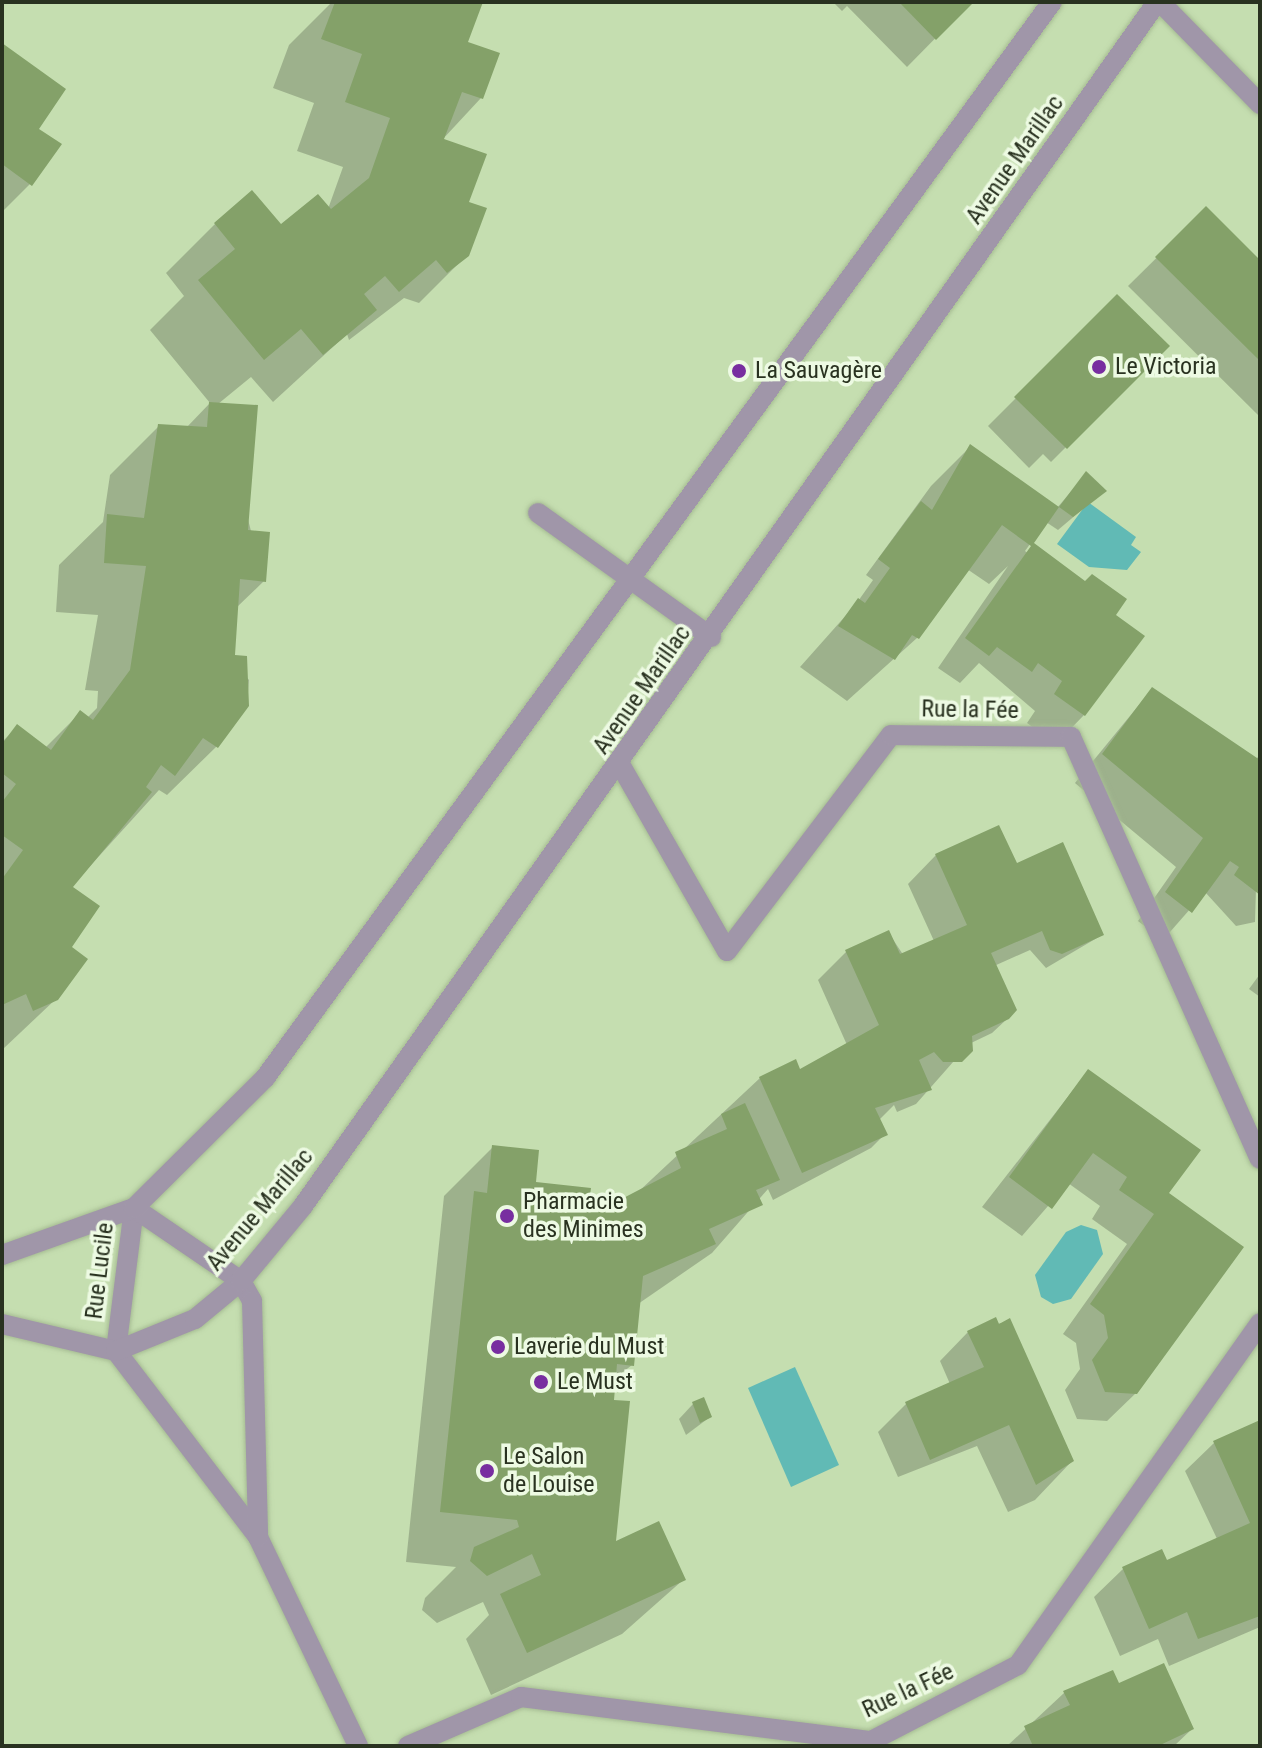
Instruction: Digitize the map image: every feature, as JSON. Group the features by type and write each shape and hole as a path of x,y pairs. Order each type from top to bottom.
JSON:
{"street":[{"path":"2,1255 134,1208 265,1078 1052,2"},
{"path":"1159,2 1260,104"},
{"name":"Avenue Marillac","path":"116,1351 195,1319 241,1281 303,1206 621,766 1159,2"},
{"path":"538,513 711,637"},
{"name":"Rue la Fée","path":"621,766 727,951 891,735 1071,737 1260,1159"},
{"name":"Rue Lucile","path":"258,1537 258,1390 252,1301 241,1281 134,1208 116,1351 258,1537 358,1746"},
{"name":"Rue la Fée","path":"408,1746 521,1697 871,1741 1018,1665 1260,1323"},
{"path":"2,1324 116,1351"}],"water":[{"path":"1088,502 1136,537 1131,545 1141,552 1127,570 1089,567 1057,544"},
{"path":"1081,1225 1097,1230 1103,1254 1071,1299 1053,1304 1041,1297 1035,1275 1066,1232"},
{"path":"795,1367 839,1465 791,1487 748,1388"}],"building":[{"path":"335,2 483,2 468,42 500,53 483,99 462,92 444,139 487,154 469,202 487,208 469,256 447,273 436,260 399,292 385,276 364,294 377,310 323,355 301,329 264,360 198,280 235,249 214,223 252,190 281,224 318,194 331,209 369,178 390,118 345,102 362,54 321,39"},
{"path":"899,2 974,2 936,40"},
{"path":"2,43 66,89 39,129 62,144 32,186 2,164"},
{"path":"1206,206 1260,260 1260,361 1155,257"},
{"name":"Le Victoria","path":"1117,294 1170,346 1067,449 1014,397"},
{"path":"209,402 258,405 248,530 270,532 266,582 240,579 235,655 247,656 249,706 218,748 203,738 175,776 161,765 146,787 152,792 73,887 100,906 72,947 88,959 58,1000 33,1011 26,994 2,1005 2,879 23,850 2,835 2,802 16,784 2,773 2,744 17,724 51,750 80,710 93,720 130,670 146,566 104,563 107,514 144,518 158,424 207,427"},
{"path":"970,444 1059,507 1034,543 1085,581 1092,574 1127,599 1116,615 1145,636 1085,716 1054,694 1062,681 1038,663 1032,672 997,647 989,656 965,638 1031,546 1002,525 919,639 912,635 895,660 838,626 858,598 865,603 890,568 878,559 921,501 932,510"},
{"path":"1086,471 1107,491 1073,517 1059,507"},
{"path":"1152,687 1260,760 1260,895 1234,875 1239,867 1230,861 1192,913 1165,892 1203,838 1102,754"},
{"path":"999,825 1017,863 1063,842 1104,935 1062,954 1050,950 1042,931 991,953 1017,1010 1009,1019 972,1036 973,1051 962,1062 943,1062 934,1052 919,1060 932,1090 875,1108 888,1135 802,1173 759,1077 796,1059 800,1069 879,1025 845,950 889,930 900,954 967,925 935,854"},
{"path":"1088,1069 1201,1150 1169,1193 1244,1247 1137,1394 1105,1392 1092,1360 1108,1338 1104,1315 1090,1304 1154,1214 1119,1190 1127,1177 1093,1153 1052,1209 1009,1177"},
{"name":"Le Must","path":"745,1103 780,1180 756,1190 763,1205 709,1229 716,1244 643,1276 634,1366 617,1364 614,1400 630,1401 616,1541 659,1521 686,1580 527,1653 500,1594 541,1575 532,1554 487,1576 470,1561 474,1547 519,1527 517,1520 440,1512 474,1191 487,1193 492,1145 539,1150 536,1182 591,1188 589,1203 610,1205 681,1168 675,1152 727,1129 721,1114"},
{"path":"996,1317 999,1324 1010,1318 1074,1461 1036,1485 1009,1425 930,1460 905,1402 984,1367 967,1331"},
{"path":"704,1397 712,1417 700,1423 692,1402"},
{"path":"1260,1420 1260,1616 1198,1639 1187,1612 1149,1629 1122,1567 1162,1549 1167,1560 1250,1523 1213,1441"},
{"path":"1164,1663 1194,1729 1158,1746 1033,1746 1024,1726 1070,1705 1063,1691 1113,1670 1119,1683"}],"place":[{"name":"Le Victoria","path":"1099,367"},
{"name":"La Sauvagère","path":"739,371"},
{"name":"Pharmacie des Minimes","path":"507,1216"},
{"name":"Laverie du Must","path":"498,1347"},
{"name":"Le Must","path":"541,1382"},
{"name":"Le Salon de Louise","path":"487,1471"}]}
